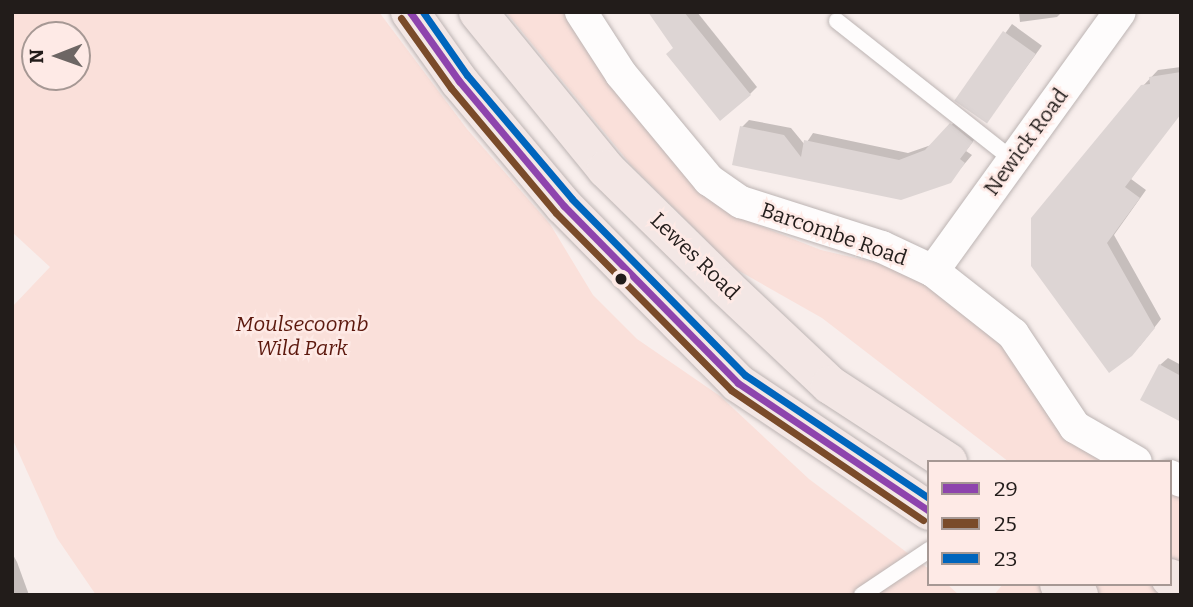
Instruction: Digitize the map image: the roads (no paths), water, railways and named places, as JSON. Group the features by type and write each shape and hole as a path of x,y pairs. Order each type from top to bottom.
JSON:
{"main road":[{"path":"410,12 459,81 564,206 738,383 927,510"},
{"name":"Lewes Road","path":"478,12 606,169 708,270 830,385 944,460"},
{"path":"1063,586 1079,595"}],"street":[{"name":"Barcombe Road","path":"581,12 621,74 709,180 741,202 883,247 933,271 1013,334 1075,427 1133,460"},
{"name":"Newick Road","path":"933,271 1120,12"}],"lane":[{"path":"837,21 1013,160"},
{"path":"862,595 927,551"}],"park label":[{"name":"Moulsecoomb Wild Park","path":"302,336"}]}
